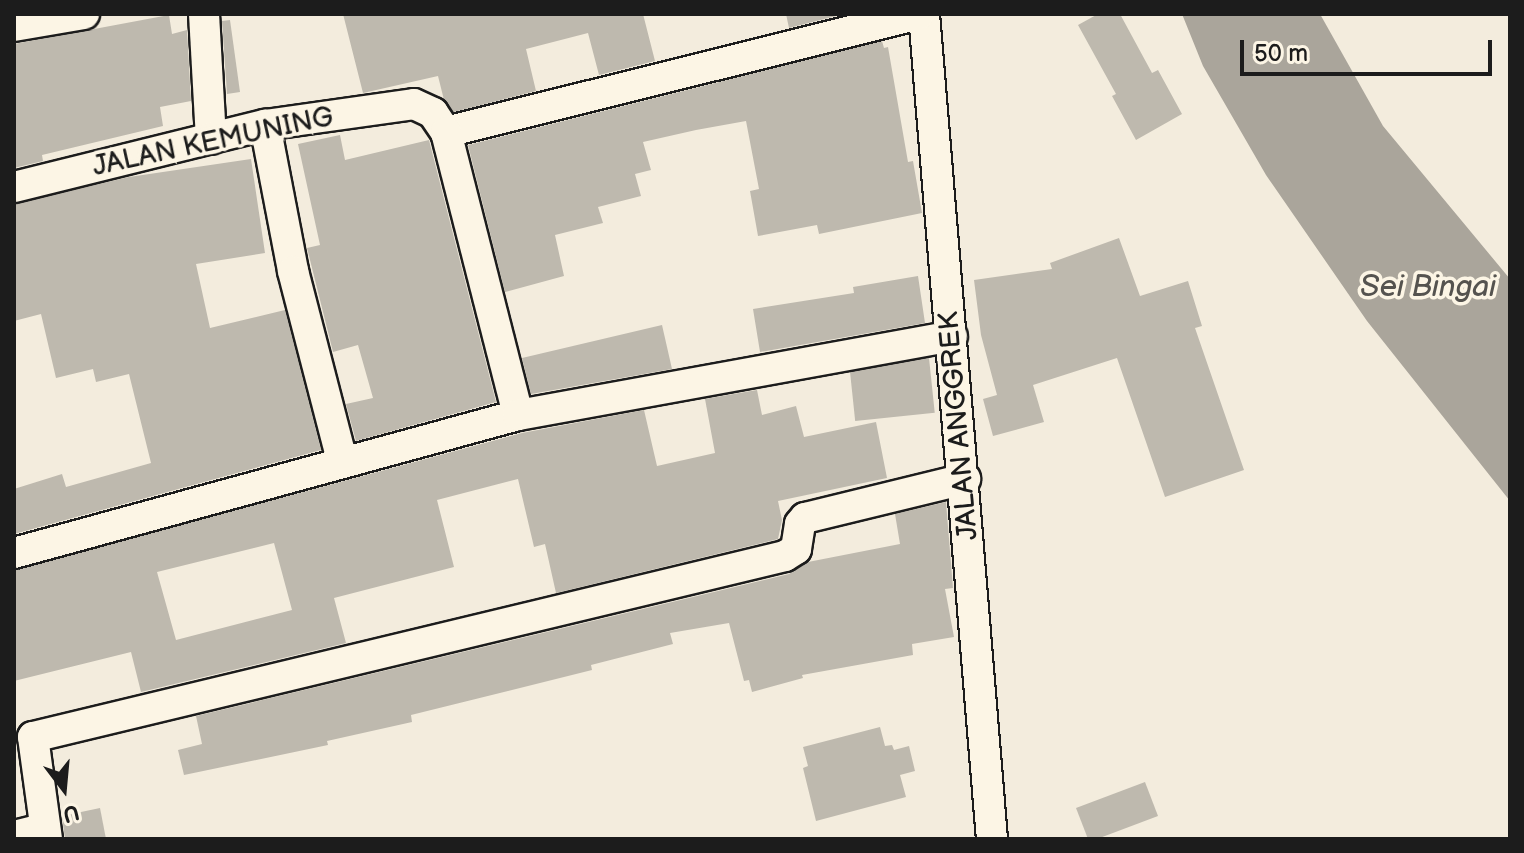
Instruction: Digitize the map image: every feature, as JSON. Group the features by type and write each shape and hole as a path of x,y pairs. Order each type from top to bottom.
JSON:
{"street":[{"path":"14,26 84,14"},
{"path":"204,14 211,139"},
{"path":"518,415 446,132 918,14"},
{"name":"JALAN ANGGREK","path":"924,14 965,479 992,839"},
{"name":"JALAN KEMUNING","path":"14,187 265,125 414,104 433,113 446,132"},
{"path":"265,125 293,271 342,460"},
{"path":"14,553 342,460 413,445 518,415 952,336"},
{"path":"14,836 46,833 33,737 785,556 796,549 800,524 805,518 965,479"}],"water":[{"name":"Sei Bingai","path":"1182,14 1320,14 1383,126 1510,279 1510,501 1367,321 1266,175 1203,66"}],"building":[{"path":"343,14 643,14 655,61 599,75 588,33 526,49 536,91 454,112 444,100 438,76 363,93"},
{"path":"786,14 844,14 789,28"},
{"path":"1098,14 1120,14 1152,73 1158,70 1182,114 1136,140 1112,96 1116,94 1078,25"},
{"path":"169,15 172,34 187,30 191,101 160,107 163,126 42,155 43,161 14,168 14,44"},
{"path":"230,20 240,92 227,94 222,21"},
{"path":"882,41 884,48 888,47 908,162 913,161 922,213 819,234 817,225 758,236 750,191 759,189 746,121 696,130 643,142 651,170 635,174 641,196 598,207 603,223 555,235 564,276 505,292 468,145"},
{"path":"340,135 345,160 429,140 496,402 356,441 346,404 373,398 358,345 333,352 307,248 320,245 298,144"},
{"path":"251,159 265,253 196,264 210,328 285,310 321,450 14,534 14,489 62,474 66,487 151,463 129,374 96,382 93,369 56,378 41,314 14,321 14,204 129,177"},
{"path":"1119,238 1140,296 1188,281 1202,326 1195,328 1244,470 1165,497 1117,358 1033,385 1044,422 993,436 983,399 997,395 981,335 974,280 1052,269 1050,263"},
{"path":"918,276 925,323 760,352 753,309 854,293 853,287"},
{"path":"662,325 672,369 531,394 522,358"},
{"path":"929,358 935,413 855,421 849,366"},
{"path":"757,390 762,415 796,406 804,437 876,422 887,478 778,501 782,520 778,539 556,593 545,544 534,547 518,479 437,500 454,567 334,598 346,643 141,692 131,652 14,681 14,570 522,433 644,410 657,466 715,453 705,399","holes":["274,543 292,610 176,640 157,572"]},
{"path":"946,502 953,588 945,589 954,637 912,644 913,655 802,675 803,678 752,692 749,680 744,681 729,623 670,633 673,644 591,665 592,670 411,715 412,722 327,741 328,745 184,775 178,750 202,744 196,716 789,574 808,562 900,544 895,514"},
{"path":"880,727 885,746 892,745 894,750 909,746 915,771 900,775 906,797 816,821 803,768 808,766 803,747"},
{"path":"1145,782 1158,816 1097,839 1088,839 1076,808"},
{"path":"100,808 106,839 65,839 62,816"}]}
